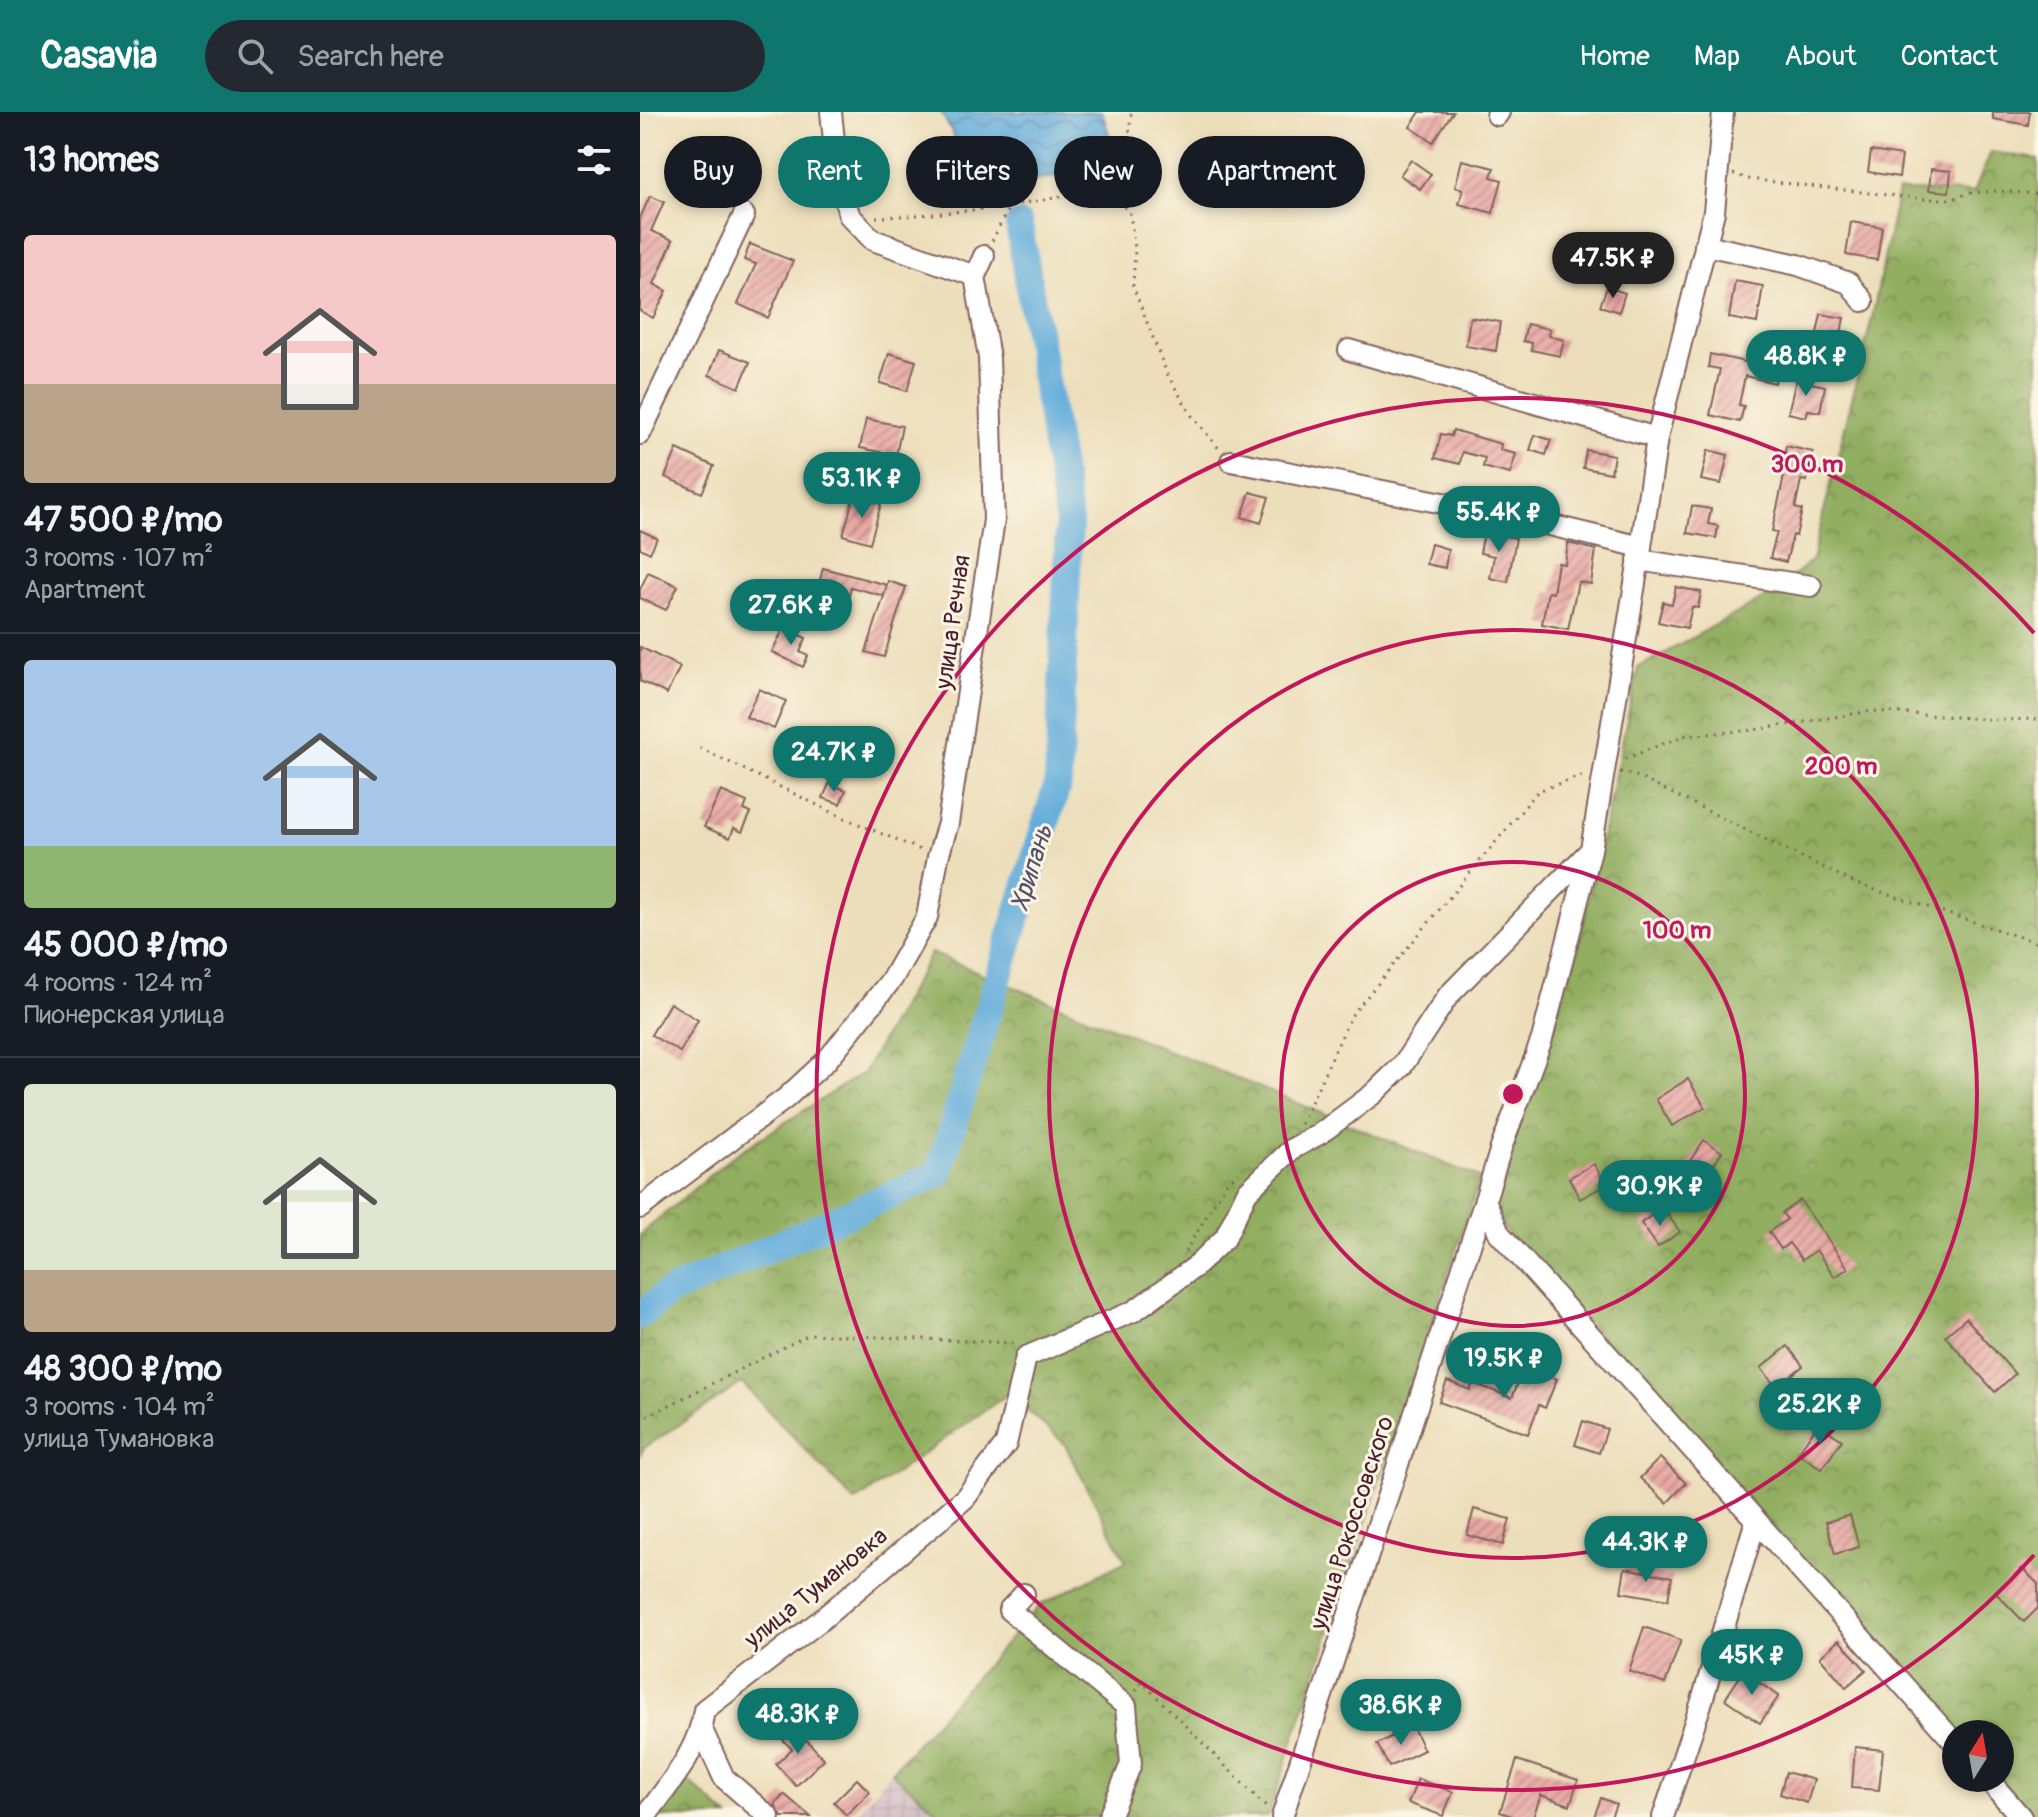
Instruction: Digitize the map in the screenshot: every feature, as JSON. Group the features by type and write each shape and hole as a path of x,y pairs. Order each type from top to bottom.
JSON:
{"street":[{"path":"831,112 836,160 849,215 873,240 975,276 984,256"},
{"name":"улица Рокоссовского","path":"1279,1817 1501,1148 1542,1039 1591,850 1657,438 1714,212 1723,112"},
{"path":"640,434 744,215"},
{"path":"1705,245 1798,265 1849,283 1863,301"},
{"name":"улица Речная","path":"640,1208 786,1098 827,1060 892,979 927,917 948,823 994,520 989,358 975,276"},
{"path":"1349,350 1657,438"},
{"path":"1231,461 1529,520 1640,553 1811,586"},
{"name":"улица Тумановка","path":"645,1817 681,1769 702,1730 704,1710 821,1620 965,1498 1006,1444 1026,1357 1134,1311 1195,1267 1225,1238 1247,1192 1292,1149 1321,1133 1373,1094 1402,1066 1448,996 1591,850"},
{"path":"1485,1200 1499,1233 1942,1728"},
{"path":"1663,1817 1701,1704 1756,1520"},
{"path":"1024,1594 1009,1610 1126,1706 1131,1764 1109,1817"},
{"path":"702,1730 724,1778 769,1817"},
{"path":"1999,1792 2021,1817"}],"path":[{"path":"1129,136 1131,112"},
{"path":"1717,169 1749,179 1922,199 1953,199 1969,193 1997,191 2038,194"},
{"path":"849,215 930,216 988,208"},
{"path":"984,256 1008,208"},
{"path":"1125,208 1130,214 1135,249 1133,286 1167,374 1198,425 1231,461"},
{"path":"1300,1126 1351,1016 1538,791 1682,736 1753,730 1872,711 1997,720 2038,719"},
{"path":"700,748 842,817 938,857"},
{"path":"1634,775 1857,884 2038,943"},
{"path":"1181,1257 1227,1182 1239,1173"},
{"path":"640,1420 810,1334 1029,1344"},
{"path":"1126,1706 1142,1682 1279,1817"}],"shaded area":[{"path":"891,1772 944,1817 853,1817"}],"green space":[{"path":"1991,152 2038,159 2038,1817 2033,1817 2011,1792 2014,1792 2014,1720 1945,1720 1503,1228 1493,1195 1576,957 1638,668 1775,592 1812,560 1872,318 1898,191 1974,192"},
{"path":"931,953 1480,1178 1268,1817 944,1817 891,1772 1040,1605 1126,1561 1064,1443 1008,1394 855,1502 742,1383 644,1448 640,1455 640,1235 730,1158 864,1072"},
{"path":"688,1781 729,1817 658,1817"}],"water":[{"path":"941,112 1102,112 1110,136 1054,136 1054,177 1038,179 1038,136 954,136"}],"building":[{"path":"1420,112 1453,112 1433,142 1410,127"},
{"path":"1993,112 2030,112 2028,125 1993,119"},
{"path":"1871,151 1902,156 1899,177 1868,172"},
{"path":"1411,160 1431,174 1420,189 1400,175"},
{"path":"1462,160 1494,168 1491,177 1502,180 1493,213 1459,204 1463,189 1455,187"},
{"path":"1931,169 1951,171 1949,192 1929,190"},
{"path":"650,196 664,202 651,231 673,240 654,284 667,291 653,318 640,311 640,218"},
{"path":"1851,222 1882,227 1877,260 1846,255"},
{"path":"750,244 793,261 768,318 738,304 756,264 744,260"},
{"path":"1735,281 1763,286 1757,323 1729,318"},
{"path":"1607,287 1625,293 1619,312 1600,306"},
{"path":"1821,314 1844,318 1839,343 1816,338"},
{"path":"1470,317 1500,322 1496,351 1466,346"},
{"path":"1527,324 1550,329 1549,336 1564,340 1560,356 1531,350 1532,343 1523,341"},
{"path":"719,350 750,362 739,388 709,375"},
{"path":"889,353 916,361 907,391 880,383"},
{"path":"1710,354 1758,365 1758,362 1778,366 1775,383 1745,376 1739,405 1744,406 1740,422 1710,415 1720,369 1708,367"},
{"path":"1796,380 1825,386 1820,412 1808,410 1806,417 1788,413"},
{"path":"866,419 902,426 896,455 860,448"},
{"path":"1453,430 1501,444 1500,450 1516,454 1510,474 1483,467 1485,458 1462,452 1460,464 1435,458 1441,434 1451,436"},
{"path":"1535,435 1551,440 1546,455 1530,450"},
{"path":"1786,446 1813,452 1807,481 1801,480 1795,508 1802,510 1786,562 1770,558 1777,532 1772,531 1784,476 1780,475"},
{"path":"677,449 714,466 702,493 665,477"},
{"path":"1586,450 1614,455 1611,473 1583,468"},
{"path":"1708,450 1728,455 1721,484 1701,480"},
{"path":"1250,492 1269,497 1261,523 1242,517"},
{"path":"854,496 881,504 870,543 843,535"},
{"path":"1692,506 1711,509 1708,524 1718,526 1716,538 1687,533"},
{"path":"640,530 657,538 650,553 640,548"},
{"path":"1484,532 1516,538 1508,582 1490,578 1494,556 1480,553"},
{"path":"1568,543 1596,550 1591,584 1578,582 1568,629 1542,624 1548,592 1553,593 1558,563 1565,564"},
{"path":"1431,544 1448,549 1445,568 1426,564"},
{"path":"823,568 906,587 884,657 866,652 884,596 851,587 845,611 814,603"},
{"path":"648,572 678,586 666,610 640,598"},
{"path":"1676,587 1701,592 1698,608 1692,607 1687,628 1658,622 1663,602 1672,604"},
{"path":"784,628 806,638 800,652 808,656 803,667 772,652"},
{"path":"640,647 680,667 667,694 640,681"},
{"path":"759,689 786,701 774,729 746,717"},
{"path":"829,784 846,790 840,804 823,798"},
{"path":"721,791 747,802 744,810 751,813 742,832 734,828 730,838 704,827"},
{"path":"670,1003 698,1020 680,1052 651,1035"},
{"path":"1688,1079 1705,1107 1672,1126 1656,1099"},
{"path":"1704,1140 1722,1152 1700,1185 1682,1173"},
{"path":"1594,1164 1606,1185 1580,1199 1569,1178"},
{"path":"1800,1200 1848,1268 1835,1277 1816,1250 1802,1260 1789,1243 1781,1249 1769,1232 1787,1219 1782,1213"},
{"path":"1663,1208 1680,1232 1658,1247 1641,1223"},
{"path":"1966,1318 2015,1374 1995,1392 1945,1336"},
{"path":"1788,1346 1803,1366 1776,1387 1761,1368"},
{"path":"1525,1366 1557,1379 1545,1408 1539,1405 1528,1434 1439,1402 1447,1381 1470,1390 1473,1383 1512,1398"},
{"path":"1583,1421 1607,1429 1599,1453 1575,1445"},
{"path":"1818,1424 1842,1440 1822,1469 1798,1453"},
{"path":"1660,1458 1686,1483 1667,1503 1640,1478"},
{"path":"1474,1509 1510,1519 1503,1545 1467,1535"},
{"path":"1850,1515 1859,1547 1835,1554 1826,1522"},
{"path":"1625,1568 1672,1577 1668,1600 1621,1592"},
{"path":"2022,1568 2038,1584 2038,1608 2024,1622 1996,1593"},
{"path":"1644,1627 1681,1640 1665,1684 1629,1671"},
{"path":"1839,1640 1866,1670 1846,1687 1820,1657"},
{"path":"1743,1672 1779,1696 1760,1723 1725,1699"},
{"path":"792,1724 824,1759 796,1786 776,1764 792,1749 779,1736"},
{"path":"1412,1726 1424,1750 1389,1767 1377,1744"},
{"path":"1855,1747 1883,1750 1879,1790 1852,1788"},
{"path":"1517,1760 1578,1780 1570,1805 1541,1795 1533,1817 1514,1817 1500,1812"},
{"path":"1786,1772 1814,1780 1807,1803 1780,1794"},
{"path":"857,1779 870,1792 846,1815 834,1802"},
{"path":"1418,1779 1453,1792 1443,1816 1408,1803"},
{"path":"784,1794 811,1817 782,1817 775,1805"},
{"path":"1601,1798 1616,1804 1611,1817 1594,1817"}],"waterway":[{"name":"Хрипань","path":"640,1315 668,1293 938,1174 1058,783 1069,522 1019,225"}]}
